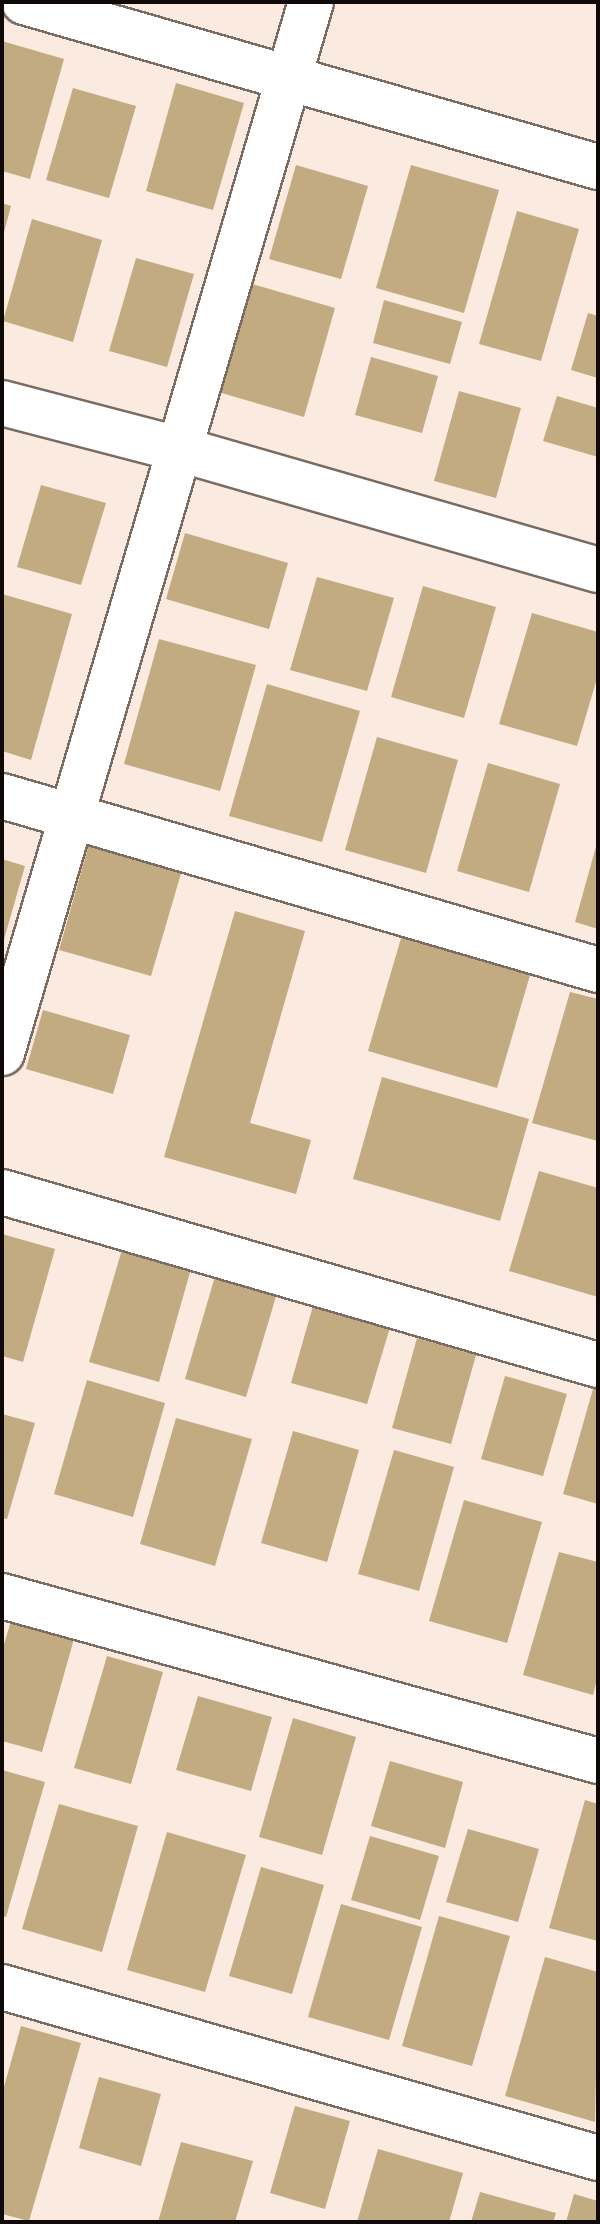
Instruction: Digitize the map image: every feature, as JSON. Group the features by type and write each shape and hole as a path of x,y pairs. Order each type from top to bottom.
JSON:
{"street":[{"path":"24,2 598,167"},
{"path":"2,1053 311,2"},
{"path":"2,403 179,449 598,570"},
{"path":"2,796 598,970"},
{"path":"2,1192 598,1365"},
{"path":"2,1596 598,1761"},
{"path":"2,1987 598,2158"}],"building":[{"path":"2,41 64,59 30,179 2,171"},
{"path":"176,83 244,103 213,210 146,191"},
{"path":"73,88 136,106 109,198 46,180"},
{"path":"296,165 368,186 341,279 269,259"},
{"path":"411,165 499,190 464,313 376,288"},
{"path":"2,203 11,206 3,236 2,236"},
{"path":"517,211 579,229 541,361 479,344"},
{"path":"32,219 102,240 73,342 3,321"},
{"path":"136,258 194,274 167,367 109,351"},
{"path":"249,283 335,308 304,417 218,392"},
{"path":"384,300 462,322 450,364 373,343"},
{"path":"588,313 598,316 598,378 571,370"},
{"path":"371,357 438,376 422,433 355,415"},
{"path":"459,391 521,408 496,498 434,481"},
{"path":"557,396 598,408 598,457 543,441"},
{"path":"41,485 106,503 81,585 17,567"},
{"path":"185,533 288,563 269,629 166,599"},
{"path":"317,577 394,598 367,691 290,670"},
{"path":"423,586 496,607 464,718 391,697"},
{"path":"2,594 72,614 31,760 2,751"},
{"path":"532,613 598,632 598,675 577,746 499,724"},
{"path":"159,639 256,665 220,791 124,764"},
{"path":"267,684 360,711 322,842 229,816"},
{"path":"377,737 458,760 426,873 345,850"},
{"path":"488,763 560,784 529,892 457,871"},
{"path":"598,843 598,929 575,922"},
{"path":"89,844 182,870 151,976 59,950"},
{"path":"2,859 25,866 3,943 2,943"},
{"path":"235,911 305,931 250,1123 311,1140 296,1194 164,1157"},
{"path":"404,928 533,965 497,1088 368,1051"},
{"path":"570,992 598,999 598,1141 532,1123"},
{"path":"43,1010 130,1035 113,1094 26,1069"},
{"path":"382,1077 529,1119 500,1221 353,1179"},
{"path":"539,1171 598,1188 598,1297 509,1271"},
{"path":"2,1234 55,1249 23,1362 2,1356"},
{"path":"123,1246 192,1265 159,1382 89,1362"},
{"path":"218,1266 280,1283 246,1397 185,1379"},
{"path":"317,1292 394,1314 367,1404 291,1383"},
{"path":"417,1338 476,1355 451,1444 392,1428"},
{"path":"598,1375 598,1504 563,1494"},
{"path":"505,1376 567,1394 543,1476 481,1459"},
{"path":"87,1380 165,1403 133,1517 54,1494"},
{"path":"2,1414 35,1423 7,1519 2,1518"},
{"path":"176,1418 252,1439 215,1566 140,1544"},
{"path":"293,1431 359,1450 327,1562 261,1543"},
{"path":"394,1450 454,1467 419,1591 358,1574"},
{"path":"464,1500 542,1522 507,1643 429,1621"},
{"path":"559,1552 598,1562 598,1676 593,1695 523,1675"},
{"path":"11,1621 74,1639 42,1752 2,1741 2,1651"},
{"path":"107,1656 163,1672 131,1784 74,1768"},
{"path":"198,1696 272,1717 251,1791 176,1770"},
{"path":"293,1718 356,1737 322,1855 259,1837"},
{"path":"390,1761 463,1782 445,1848 371,1826"},
{"path":"2,1770 45,1782 6,1917 2,1916"},
{"path":"585,1800 598,1804 598,1941 549,1928"},
{"path":"59,1804 138,1826 102,1952 22,1929"},
{"path":"468,1829 539,1849 518,1922 446,1902"},
{"path":"167,1832 246,1855 205,1992 127,1970"},
{"path":"370,1836 439,1856 420,1920 351,1900"},
{"path":"261,1867 324,1885 292,1994 229,1976"},
{"path":"341,1904 422,1927 389,2040 308,2017"},
{"path":"439,1916 510,1936 472,2066 402,2046"},
{"path":"545,1957 598,1972 595,2122 505,2096"},
{"path":"21,2026 81,2043 29,2221 2,2214 2,2094"},
{"path":"99,2077 161,2094 141,2166 79,2148"},
{"path":"295,2106 350,2121 325,2209 270,2193"},
{"path":"181,2142 253,2161 235,2222 158,2222"},
{"path":"378,2149 463,2173 449,2222 357,2222"},
{"path":"480,2192 556,2213 553,2222 471,2222"},
{"path":"574,2194 598,2201 598,2222 566,2222"}]}
